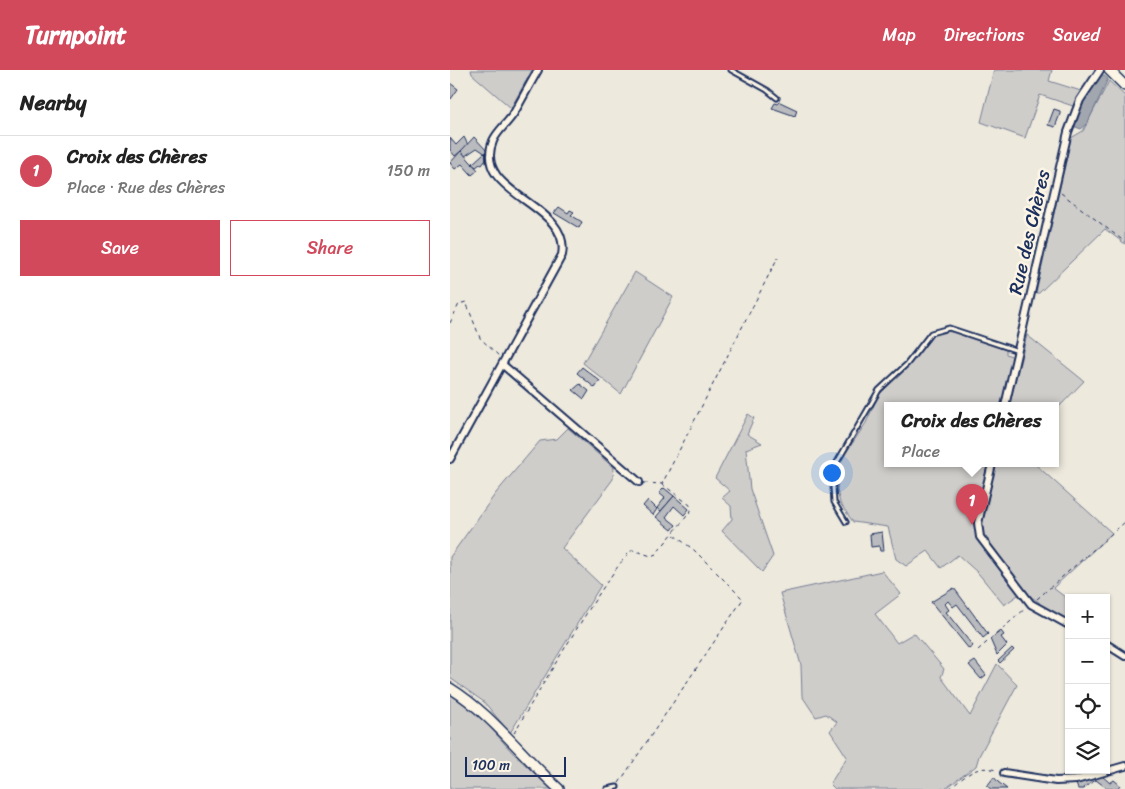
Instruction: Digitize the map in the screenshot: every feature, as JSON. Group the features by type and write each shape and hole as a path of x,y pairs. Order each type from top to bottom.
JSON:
{"street":[{"path":"450,459 557,266 564,243 554,225 540,211 505,186 494,172 491,162 493,140 513,114 538,70"},
{"name":"Rue des Chères","path":"1006,402 1068,132 1080,100 1100,70"},
{"path":"1108,70 1125,86"},
{"path":"504,362 639,482"},
{"path":"991,467 978,523 978,531 1031,604 1065,623"},
{"path":"1110,647 1125,656"},
{"path":"450,688 476,704 509,741 559,789"},
{"path":"1004,773 1056,780 1076,780 1125,766"}],"lane":[{"path":"731,70 768,90 777,98"},
{"path":"846,522 834,502 832,487 836,464 879,390 907,364 931,333 949,328 1018,351"},
{"path":"607,789 617,787"}],"path":[{"path":"1054,189 1125,242"},
{"path":"662,484 778,258"},
{"path":"450,323 460,304 466,302 480,338 504,362"},
{"path":"509,741 604,585 625,556 633,550 651,556 656,554 673,535 692,508 662,484 639,482"},
{"path":"978,650 1125,522"},
{"path":"617,787 743,599 694,550 673,535"},
{"path":"949,789 979,768 990,767 1004,773"}],"shaded area":[{"path":"471,70 532,70 511,108 472,74"},
{"path":"994,70 1052,70 1049,81 1081,91 1073,106 1040,95 1025,138 981,122"},
{"path":"1100,74 1108,79 1087,124 1081,129 1073,126 1085,98"},
{"path":"1109,81 1125,96 1125,244 1105,229 1039,293 1036,293 1071,138 1083,131"},
{"path":"635,272 673,297 621,394 583,363"},
{"path":"943,331 953,332 1006,350 1006,354 1014,357 1003,402 884,402 884,467 987,467 974,523 975,531 1021,593 1004,605 978,573 958,555 941,568 928,551 906,566 896,559 888,527 853,522 840,503 837,490 841,460 866,423 878,396 909,365 934,334"},
{"path":"1027,335 1084,381 1059,407 1059,402 1010,402"},
{"path":"748,414 754,418 747,434 762,443 746,449 750,489 773,556 762,572 722,531 732,519 731,506 722,498 730,491 715,478"},
{"path":"568,428 614,468 613,479 562,548 601,585 510,733 484,702 450,678 450,557 496,493 540,441 557,439"},
{"path":"995,467 1038,467 1112,533 1053,588 1065,597 1065,620 1041,608 1039,602 1030,596 982,536 983,520"},
{"path":"882,571 901,594 875,614 897,643 914,633 944,669 941,677 970,716 997,664 1017,685 979,756 976,766 945,789 835,789 830,784 847,757 830,731 837,722 826,714 816,717 802,696 801,665 780,593"},
{"path":"450,693 481,717 512,752 551,789 450,789"}],"building":[{"path":"450,83 458,89 451,99 450,98"},
{"path":"780,102 797,110 795,116 772,108 775,103 778,104"},
{"path":"1054,109 1060,111 1055,127 1048,125"},
{"path":"464,137 468,145 455,156 450,150 450,138 456,145"},
{"path":"474,137 488,152 486,154 477,148 465,156 461,151"},
{"path":"461,151 478,170 472,175 462,164 455,169 450,163"},
{"path":"484,153 488,157 482,165 480,164 476,167 472,164"},
{"path":"559,207 568,213 570,210 574,212 571,215 582,222 579,228 554,213"},
{"path":"582,367 600,381 595,388 577,373"},
{"path":"580,384 589,391 584,399 573,390"},
{"path":"664,488 674,496 661,511 657,508 665,498 659,493"},
{"path":"674,496 689,509 684,515 674,506 666,517 676,525 672,530 656,517"},
{"path":"648,500 657,509 653,515 643,506"},
{"path":"882,532 884,551 880,551 879,546 871,547 870,534"},
{"path":"954,588 988,634 983,638 957,604 953,607 948,601 945,604 949,610 946,612 973,646 969,649 931,602"},
{"path":"1001,631 1004,635 1001,637 1007,645 997,655 990,639"},
{"path":"1012,648 1014,650 1000,663 998,661"},
{"path":"975,661 986,675 981,679 969,665"},
{"path":"1102,776 1110,783 1114,780 1120,785 1117,789 1108,789 1096,780 1084,789 1078,789 1076,784"},
{"path":"994,777 1007,789 991,789 987,786"}],"place":[{"name":"Croix des Chères","path":"972,525"}]}
